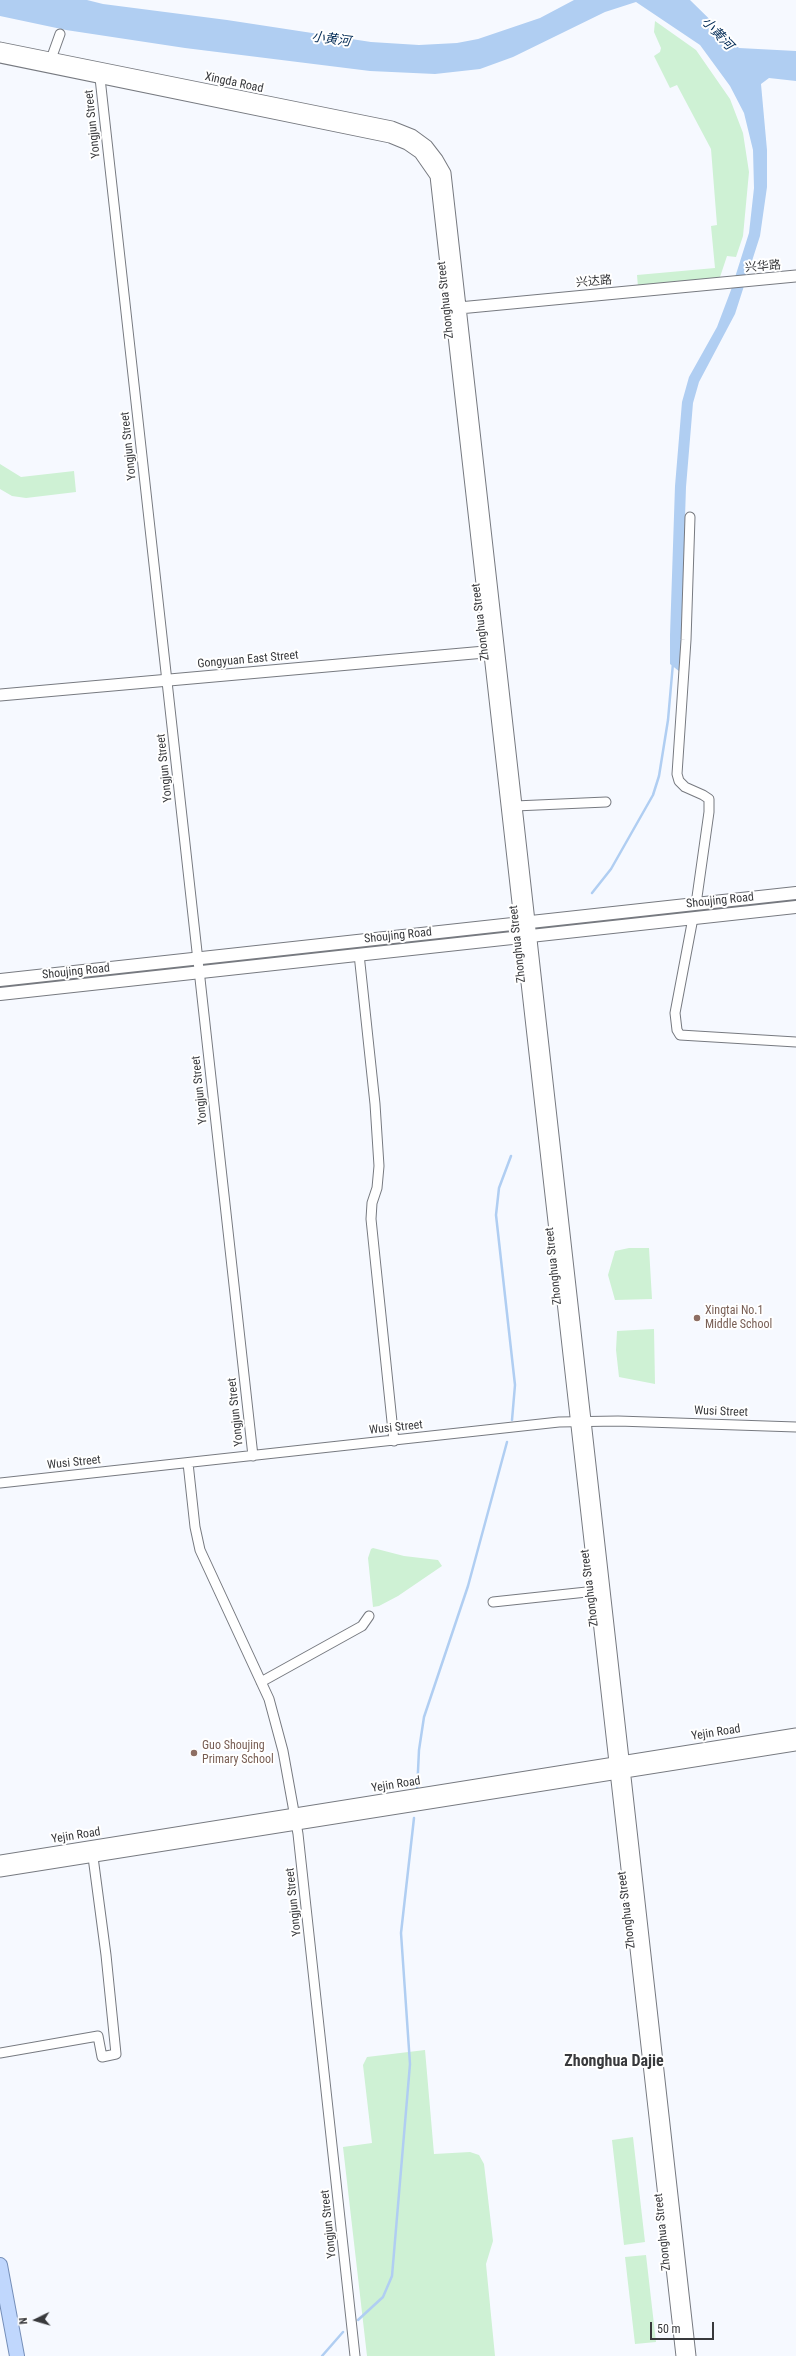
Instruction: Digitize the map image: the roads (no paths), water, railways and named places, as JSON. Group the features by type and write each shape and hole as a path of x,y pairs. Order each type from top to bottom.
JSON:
{"main road":[{"name":"Shoujing Road","path":"0,980 796,893"},
{"name":"Shoujing Road","path":"0,994 796,907"},
{"path":"0,2265 17,2356"},
{"path":"0,2313 8,2356"}],"street":[{"path":"51,59 60,34"},
{"name":"Xingda Road","path":"0,48 392,127 412,135 427,146 437,159 440,174"},
{"name":"Xingda Road","path":"0,56 100,78 390,137 407,144 420,153 440,174"},
{"name":"Yongjun Street","path":"100,78 253,1456"},
{"name":"Zhonghua Street","path":"440,174 459,308 493,652 515,806 524,922"},
{"name":"Zhonghua Street","path":"440,174 580,1422 690,2356"},
{"name":"兴华路","path":"732,282 796,276"},
{"name":"兴达路","path":"459,308 732,282"},
{"path":"690,517 686,640 677,774 679,781 685,787 703,794 709,799 709,812 696,904"},
{"name":"Gongyuan East Street","path":"0,695 493,652"},
{"path":"515,806 606,802"},
{"path":"693,918 675,1013 677,1030 680,1035 796,1042"},
{"path":"359,954 375,1104 379,1166 377,1188 372,1203 371,1219 394,1440"},
{"name":"Wusi Street","path":"0,1483 394,1440 580,1422 618,1421 796,1427"},
{"name":"Zhonghua Street","path":"580,1422 596,1590 620,1767 682,2356"},
{"name":"Yongjun Street","path":"188,1463 195,1527 200,1550 261,1682 276,1722 296,1820 355,2356"},
{"path":"493,1602 596,1590"},
{"path":"261,1682 362,1626 369,1616"},
{"name":"Yejin Road","path":"0,1871 93,1857 296,1820 620,1767 796,1734"},
{"name":"Yejin Road","path":"620,1767 796,1746"},
{"name":"Yejin Road","path":"0,1861 296,1820"},
{"path":"0,2053 98,2036 102,2057 116,2054 106,1955 93,1857"}],"water":[{"name":"小黄河","path":"0,0 87,0 103,4 227,20 371,42 419,45 457,43 478,39 540,18 574,0 690,0 739,48 796,51 796,81 769,78 761,84 767,150 767,187 760,236 735,314 699,382 693,403 686,487 680,672 670,664 670,635 675,486 682,402 689,377 717,327 731,290 749,233 754,188 753,150 744,113 730,86 700,45 636,2 605,12 513,57 480,69 435,74 370,71 185,48 66,30 0,16"}],"waterway":[{"path":"592,893 611,869 653,795 659,776 668,720 673,663"},
{"path":"511,1156 499,1188 496,1215 515,1385 512,1420"},
{"path":"417,1792 419,1750 424,1717 468,1586 507,1442"},
{"path":"358,2320 383,2297 392,2276 410,2064 401,1933 414,1818"},
{"path":"322,2356 343,2332"}],"place":[{"name":"Xingtai No.1 Middle School","path":"697,1318"},
{"name":"Guo Shoujing Primary School","path":"194,1753"}],"district":[{"name":"Zhonghua Dajie","path":"614,2062"}]}
